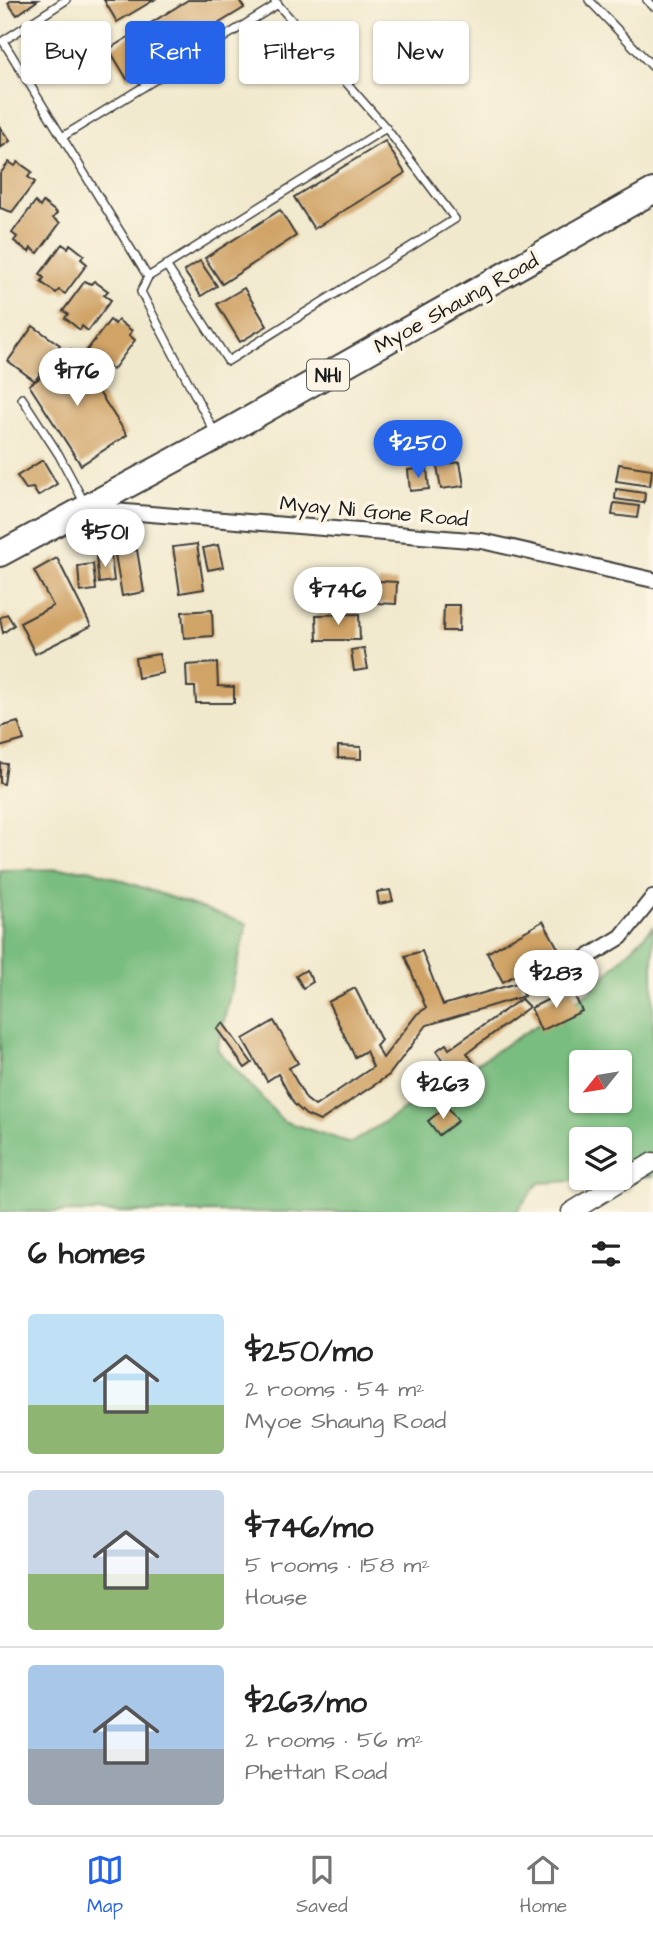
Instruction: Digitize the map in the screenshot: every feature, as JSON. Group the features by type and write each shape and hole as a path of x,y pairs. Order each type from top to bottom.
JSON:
{"highway":[{"name":"Myoe Shaung Road","path":"0,554 88,509 653,191"}],"street":[{"name":"Myay Ni Gone Road","path":"88,509 482,541 653,580"},
{"path":"554,978 621,937 653,897"},
{"path":"571,1212 653,1162"}],"lane":[{"path":"66,0 4,41 148,276"},
{"path":"589,0 653,67"},
{"path":"647,0 653,6"},
{"path":"62,137 276,2 386,128 455,219 228,361 166,265"},
{"path":"217,437 141,292 148,276 386,128"},
{"path":"22,398 60,455 88,509"}],"green space":[{"path":"89,869 247,924 217,1049 283,1121 351,1143 589,992 653,927 653,1176 632,1177 632,1127 569,1127 569,1181 539,1183 516,1212 0,1212 0,870"}],"building":[{"path":"12,0 38,0 17,15 8,3"},
{"path":"104,0 154,0 117,22"},
{"path":"188,0 239,0 244,8 223,21 154,21"},
{"path":"125,39 125,76 111,52 111,48"},
{"path":"0,127 10,141 0,148"},
{"path":"385,141 405,173 314,229 294,197"},
{"path":"9,162 15,166 18,162 32,172 28,177 35,182 12,212 0,208 0,174"},
{"path":"35,202 40,207 43,202 57,213 53,218 60,223 38,253 31,248 29,252 14,241 17,237 12,233"},
{"path":"280,210 296,236 222,284 205,258"},
{"path":"62,244 68,248 70,244 84,255 81,259 87,264 65,294 59,290 56,293 41,282 44,278 40,274"},
{"path":"200,261 217,286 201,296 184,271"},
{"path":"85,281 91,284 94,281 108,291 104,295 111,300 88,331 82,326 80,330 65,318 68,314 63,311"},
{"path":"244,288 267,326 240,342 217,304"},
{"path":"110,320 115,324 118,320 132,331 129,335 135,340 113,370 107,366 104,369 89,358 92,354 87,350"},
{"path":"33,326 60,345 35,381 8,361"},
{"path":"71,349 127,435 81,465 29,385 54,369 49,363"},
{"path":"43,460 57,484 38,496 33,488 26,489 17,476"},
{"path":"460,462 464,486 441,489 437,466"},
{"path":"619,464 652,469 650,486 616,481"},
{"path":"427,468 429,489 410,491 408,470"},
{"path":"616,489 645,493 644,503 615,499"},
{"path":"614,503 639,506 637,518 612,515"},
{"path":"197,544 204,589 180,593 173,547"},
{"path":"218,545 223,567 208,570 203,548"},
{"path":"137,550 144,592 122,596 115,554"},
{"path":"111,556 114,581 99,583 96,557"},
{"path":"57,558 91,626 35,654 20,623 53,606 34,571"},
{"path":"93,564 96,590 80,592 78,566"},
{"path":"379,581 397,582 396,604 378,603"},
{"path":"444,605 460,605 459,631 443,631"},
{"path":"212,610 213,636 184,638 182,612"},
{"path":"7,614 14,625 3,633 0,618"},
{"path":"359,614 360,640 317,640 316,615"},
{"path":"364,648 368,669 354,671 351,650"},
{"path":"159,654 163,673 138,678 135,658"},
{"path":"217,663 218,686 234,687 234,703 196,703 195,687 187,687 186,665"},
{"path":"18,722 24,740 0,747 0,727"},
{"path":"338,746 361,747 361,759 338,758"},
{"path":"0,763 7,764 4,784 0,783"},
{"path":"390,890 393,901 379,904 377,892"},
{"path":"543,921 559,950 503,982 487,953"},
{"path":"422,951 443,1005 520,982 524,996 427,1025 389,1075 320,1121 306,1115 294,1104 278,1074 267,1081 243,1039 274,1021 298,1063 289,1068 306,1099 315,1106 373,1067 366,1051 355,1057 328,1002 355,988 381,1040 376,1046 383,1058 417,1014 426,1008 405,956"},
{"path":"306,970 313,982 303,988 296,976"},
{"path":"571,988 582,1011 541,1031 531,1008"},
{"path":"521,999 529,1007 467,1053 485,1079 474,1087 469,1080 451,1093 441,1078 450,1071 436,1051 446,1044 449,1049"},
{"path":"223,1023 252,1063 245,1068 217,1029"},
{"path":"447,1106 458,1121 439,1135 428,1121"}]}
